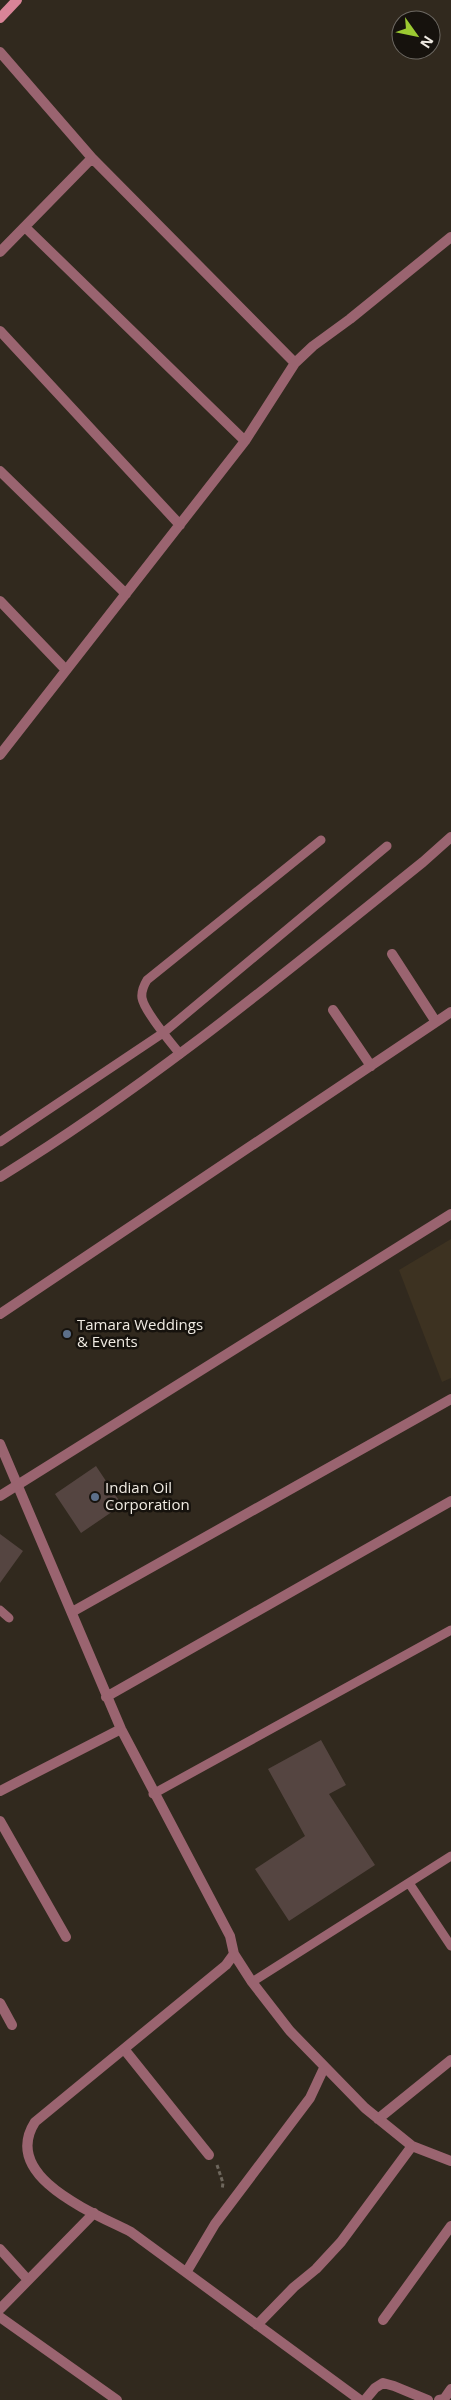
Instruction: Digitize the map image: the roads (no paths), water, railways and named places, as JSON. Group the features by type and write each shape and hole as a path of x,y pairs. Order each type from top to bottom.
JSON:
{"main road":[{"path":"0,18 17,0"}],"street":[{"path":"0,52 92,158 295,363"},
{"path":"0,252 26,228 92,158"},
{"path":"26,228 245,441"},
{"path":"0,755 245,441 295,363 313,346 350,319 451,237"},
{"path":"0,331 180,525"},
{"path":"0,471 126,594"},
{"path":"0,601 66,670"},
{"path":"0,736 8,744"},
{"path":"0,1178 50,1147 180,1054 408,874 451,837"},
{"path":"392,954 436,1022"},
{"path":"333,1010 371,1066"},
{"path":"0,1314 451,1012"},
{"path":"0,1496 451,1214"},
{"path":"72,1612 451,1398"},
{"path":"0,1444 19,1485 106,1698 153,1794 230,1936 234,1954 252,1982 290,2031 324,2068 378,2119 412,2146 451,2161"},
{"path":"106,1698 451,1501"},
{"path":"0,1791 121,1729"},
{"path":"0,1821 66,1938"},
{"path":"234,1954 226,1965 35,2122 28,2131 24,2156 29,2167 41,2182 131,2232 187,2271 360,2400"},
{"path":"0,2003 12,2025"},
{"path":"124,2049 209,2155"},
{"path":"378,2119 451,2060"},
{"path":"187,2271 226,2210 310,2098 324,2068"},
{"path":"257,2325 294,2287 316,2270 340,2242 412,2146"},
{"path":"0,2309 94,2213"},
{"path":"384,2320 451,2226"},
{"path":"0,2249 28,2280"},
{"path":"0,2317 117,2400"},
{"path":"366,2400 374,2388 383,2383 428,2400"},
{"path":"439,2400 444,2399 451,2389"}],"lane":[{"path":"180,1054 163,1033 142,1000 143,987 148,980 321,840"},
{"path":"0,1142 163,1033 387,846"},
{"path":"0,1610 9,1618"},
{"path":"153,1794 451,1630"},
{"path":"252,1982 451,1856"},
{"path":"409,1883 451,1946"}],"place":[{"name":"Tamara Weddings & Events","path":"67,1334"},
{"name":"Indian Oil Corporation","path":"95,1497"}]}
